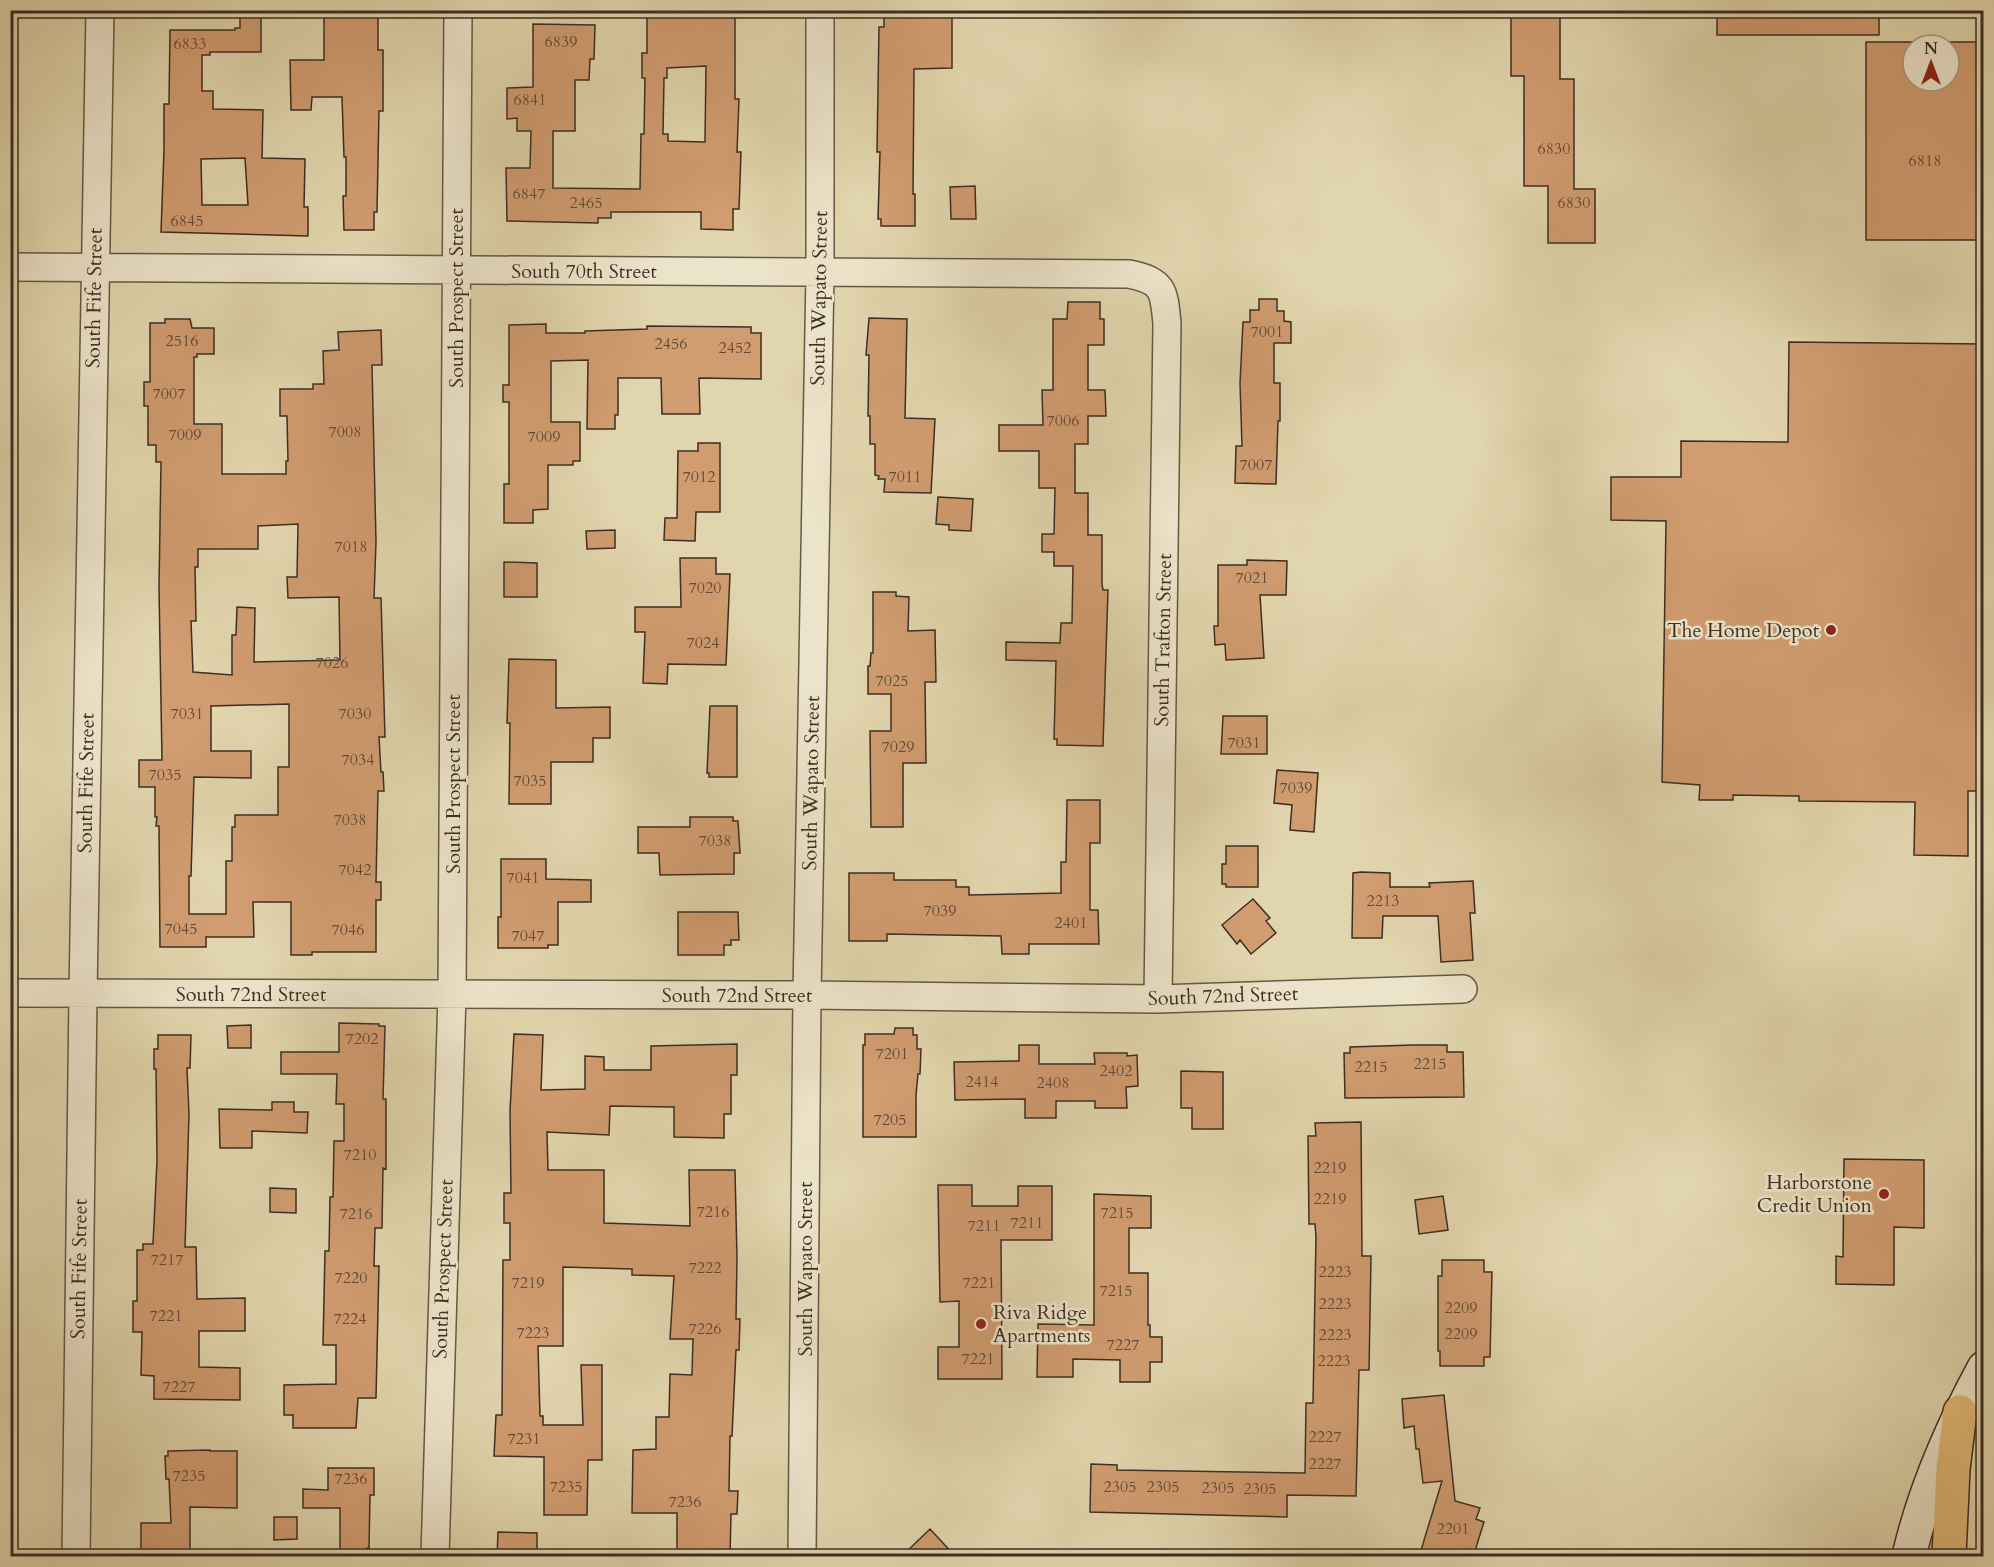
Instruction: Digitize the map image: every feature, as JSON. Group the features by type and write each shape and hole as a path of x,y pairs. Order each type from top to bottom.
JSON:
{"main road":[{"path":"1909,1557 1923,1506 1960,1412 1983,1368"},
{"path":"1949,1557 1953,1469 1960,1412"}],"street":[{"name":"South Fife Street","path":"76,1557 94,268 100,10"},
{"name":"South Prospect Street","path":"435,1557 452,994 458,10"},
{"name":"South Wapato Street","path":"802,1557 807,995 820,273 820,10"},
{"name":"South 70th Street","path":"10,267 1129,274 1144,277 1156,284"},
{"name":"South Trafton Street","path":"1156,284 1164,296 1167,324 1158,999"},
{"name":"South 72nd Street","path":"10,993 807,995 1158,999 1463,989"}],"building":[{"path":"240,10 261,10 261,52 210,52 210,55 202,55 202,91 213,91 213,109 263,110 262,158 305,159 304,207 308,207 308,236 161,232 164,104 169,104 170,30 235,30 235,28 240,28","holes":["245,158 248,205 202,205 201,159"]},
{"path":"324,10 378,10 378,50 383,50 383,111 379,111 377,212 374,212 374,230 344,230 343,196 346,196 346,157 344,157 342,97 312,97 311,110 291,110 290,60 324,60"},
{"path":"647,10 735,10 735,99 739,99 737,152 741,152 739,209 733,209 733,230 701,229 701,212 611,212 611,218 598,218 598,223 507,221 506,168 530,168 531,131 517,131 517,118 507,119 507,88 533,87 533,24 595,25 594,59 590,59 589,80 575,80 575,131 553,131 553,188 640,189 645,78 642,78 642,53 647,53","holes":["706,66 705,142 668,141 668,134 663,134 664,78 667,78 667,68"]},
{"path":"884,10 952,10 952,68 914,69 915,226 881,226 881,219 878,219 879,27 884,27"},
{"path":"1511,10 1560,10 1560,79 1574,79 1574,189 1595,189 1595,243 1548,243 1548,186 1524,186 1524,76 1511,76"},
{"path":"1717,10 1879,10 1879,35 1717,35"},
{"path":"1866,42 1901,42 1901,93 1961,93 1961,42 1983,42 1983,240 1866,240"},
{"path":"975,186 976,219 951,219 950,187"},
{"path":"1259,299 1277,299 1277,311 1284,311 1284,321 1291,322 1291,343 1274,343 1274,383 1280,383 1276,484 1235,483 1236,446 1242,446 1240,383 1243,322 1250,322 1250,310 1259,310"},
{"path":"1068,302 1100,302 1100,319 1104,319 1104,345 1088,345 1088,390 1105,390 1106,416 1088,416 1088,444 1075,444 1075,493 1088,493 1088,535 1102,535 1102,584 1103,590 1108,590 1103,746 1057,745 1057,739 1054,739 1056,661 1006,660 1006,642 1060,643 1061,623 1072,623 1073,566 1054,566 1054,552 1042,552 1042,534 1054,534 1055,488 1039,488 1039,451 999,451 999,425 1043,425 1042,390 1053,390 1053,319 1067,319"},
{"path":"869,318 907,319 905,418 935,419 931,493 884,492 885,479 878,479 879,476 875,475 875,444 870,444 870,416 868,416 869,355 866,355"},
{"path":"165,319 190,319 192,328 214,328 214,354 197,354 197,357 194,357 194,424 222,424 222,474 286,474 287,416 280,416 280,389 313,389 313,384 324,384 323,351 339,350 338,332 381,330 382,365 372,365 376,542 374,598 381,598 385,737 379,737 384,791 378,791 376,882 381,882 381,900 376,900 376,952 312,952 312,955 291,955 291,902 253,902 254,937 206,937 206,947 160,947 159,826 156,826 157,817 155,817 155,787 139,787 139,760 162,760 159,588 161,462 156,462 156,445 148,445 148,406 144,406 144,382 150,382 150,323 165,323","holes":["298,524 297,577 287,577 288,598 339,597 340,660 254,662 255,608 237,607 236,635 232,635 232,675 193,672 191,621 196,621 195,567 198,567 198,549 258,549 258,526","289,704 289,767 278,767 278,815 235,815 235,827 232,827 232,861 226,861 226,914 189,914 194,777 251,778 251,751 211,751 211,706"]},
{"path":"546,324 546,333 647,329 647,326 751,327 751,333 761,333 761,379 699,378 700,414 662,414 661,378 618,378 618,415 615,415 615,429 587,429 588,360 551,361 551,422 580,422 580,461 573,461 573,465 548,465 548,509 533,510 533,523 504,523 504,484 509,484 509,402 503,402 503,385 509,385 509,325"},
{"name":"The Home Depot","path":"1789,342 1983,344 1983,791 1968,791 1968,856 1914,855 1915,802 1799,801 1799,796 1733,795 1733,800 1699,800 1700,785 1662,782 1666,521 1611,520 1611,477 1681,477 1681,441 1788,442"},
{"path":"698,443 720,443 720,512 696,512 695,541 664,540 665,518 677,518 678,451 698,451"},
{"path":"938,497 973,499 971,531 949,530 949,525 936,524"},
{"path":"615,530 615,548 587,549 586,531"},
{"path":"680,558 716,558 716,574 730,574 726,665 668,664 667,684 643,683 645,632 635,632 635,607 681,607"},
{"path":"1247,560 1287,561 1286,595 1260,595 1264,658 1226,660 1225,644 1215,645 1214,626 1218,626 1218,565 1247,565"},
{"path":"504,562 537,563 537,597 504,597"},
{"path":"873,592 896,592 896,596 909,597 908,631 935,630 936,682 925,682 926,763 903,763 903,827 871,827 870,731 891,731 891,694 868,694 868,666 870,666 871,653 873,653"},
{"path":"509,659 556,660 556,708 610,707 610,738 593,738 593,762 551,762 551,804 509,804 510,723 507,723"},
{"path":"710,706 737,706 737,777 709,777 707,773"},
{"path":"1223,716 1267,716 1267,754 1221,754"},
{"path":"1277,770 1318,773 1314,832 1290,830 1292,805 1274,803"},
{"path":"1067,800 1100,800 1100,843 1090,843 1090,910 1098,910 1099,944 1029,944 1029,954 1002,954 1001,936 887,934 887,941 849,941 849,873 894,873 894,880 956,880 956,887 969,887 969,895 1061,893 1061,862 1066,862"},
{"path":"690,817 733,817 733,821 738,821 740,853 734,853 734,874 660,875 659,853 638,853 638,827 690,827"},
{"path":"1226,846 1258,846 1258,887 1226,887 1226,884 1222,884 1222,864 1226,864"},
{"path":"501,859 546,859 546,879 591,880 591,902 558,902 558,945 548,945 548,948 498,948 498,917 501,917"},
{"path":"1353,873 1390,873 1390,887 1430,887 1429,883 1473,881 1475,913 1470,913 1473,960 1441,962 1438,916 1383,916 1382,938 1352,938"},
{"path":"1253,899 1270,918 1266,921 1276,933 1251,954 1240,940 1237,944 1222,925"},
{"path":"678,912 738,912 739,940 731,940 731,945 724,945 724,955 678,955"},
{"path":"339,1023 385,1026 383,1099 386,1099 386,1169 383,1168 382,1228 375,1228 374,1266 379,1266 376,1398 358,1398 356,1428 293,1428 293,1415 284,1415 284,1385 336,1384 336,1345 323,1345 325,1251 329,1251 334,1141 344,1141 344,1104 336,1104 337,1074 281,1074 281,1052 339,1052"},
{"path":"251,1025 251,1048 228,1048 227,1026"},
{"path":"895,1028 913,1028 913,1035 917,1035 917,1049 921,1049 916,1095 916,1137 863,1137 865,1034 894,1034"},
{"path":"514,1034 543,1035 541,1090 585,1089 585,1056 604,1057 604,1070 651,1070 651,1046 737,1044 737,1075 731,1075 731,1114 724,1114 724,1138 674,1137 674,1107 610,1106 609,1135 547,1132 548,1170 604,1170 604,1223 690,1226 689,1170 735,1170 736,1319 740,1319 739,1350 736,1350 732,1436 730,1436 729,1491 738,1491 737,1514 731,1514 730,1556 683,1557 683,1553 677,1553 677,1513 632,1513 633,1450 656,1449 656,1417 669,1417 670,1374 692,1375 693,1339 670,1339 674,1276 632,1275 632,1269 563,1267 563,1346 538,1346 540,1416 543,1416 543,1425 583,1425 581,1365 602,1365 602,1460 588,1460 587,1515 544,1515 544,1457 494,1456 496,1415 502,1415 503,1260 510,1260 510,1223 504,1223 504,1193 511,1193 510,1111"},
{"path":"158,1035 191,1035 190,1068 187,1068 189,1115 185,1247 196,1247 197,1299 245,1298 245,1331 199,1331 199,1367 240,1368 240,1400 154,1399 154,1376 141,1375 142,1332 133,1332 133,1301 137,1301 137,1250 143,1250 143,1244 153,1244 157,1161 154,1049 158,1049"},
{"path":"1019,1045 1039,1045 1039,1064 1095,1064 1094,1053 1137,1055 1138,1086 1126,1087 1127,1108 1095,1108 1095,1101 1056,1101 1056,1118 1025,1118 1025,1099 955,1100 954,1062 1019,1061"},
{"path":"1447,1045 1447,1052 1463,1052 1464,1097 1345,1098 1344,1053 1350,1053 1350,1047"},
{"path":"1181,1071 1223,1072 1223,1129 1192,1129 1192,1108 1181,1108"},
{"path":"272,1102 294,1102 294,1112 308,1112 307,1133 252,1131 252,1148 220,1148 219,1109 272,1110"},
{"path":"1361,1122 1362,1256 1371,1256 1369,1370 1359,1370 1356,1496 1287,1495 1287,1517 1090,1512 1091,1464 1117,1465 1117,1470 1305,1473 1306,1403 1313,1403 1316,1237 1315,1224 1309,1224 1308,1136 1316,1136 1315,1123"},
{"name":"Harborstone Credit Union","path":"1844,1159 1924,1160 1924,1228 1894,1227 1894,1285 1836,1284 1836,1256 1843,1257"},
{"path":"938,1185 972,1185 972,1206 1018,1206 1018,1186 1052,1186 1052,1240 1001,1240 1002,1379 938,1379 938,1347 959,1347 959,1301 940,1302"},
{"path":"270,1188 296,1189 296,1213 270,1212"},
{"path":"1094,1194 1151,1196 1151,1228 1129,1228 1129,1273 1148,1273 1150,1337 1162,1337 1162,1362 1150,1362 1150,1382 1120,1382 1120,1360 1073,1359 1073,1377 1037,1377 1038,1324 1094,1325"},
{"path":"1443,1196 1448,1230 1419,1234 1415,1200"},
{"path":"1442,1260 1484,1260 1484,1272 1492,1272 1490,1357 1484,1357 1484,1366 1440,1366 1438,1276 1442,1276"},
{"path":"1444,1395 1455,1501 1480,1508 1476,1519 1484,1522 1473,1557 1419,1557 1442,1481 1423,1483 1414,1426 1404,1428 1402,1399"},
{"path":"168,1451 237,1451 237,1508 190,1507 190,1557 141,1557 141,1523 171,1523 169,1479 166,1479 165,1456 168,1456"},
{"path":"328,1468 374,1468 374,1495 370,1495 367,1557 340,1557 340,1508 303,1508 303,1489 328,1490"},
{"path":"274,1517 297,1517 297,1539 274,1540"},
{"path":"930,1529 956,1557 901,1557"},
{"path":"498,1532 537,1533 537,1557 497,1557"}],"place":[{"name":"The Home Depot","path":"1831,630"},
{"name":"Harborstone Credit Union","path":"1884,1194"},
{"name":"Riva Ridge Apartments","path":"981,1324"}]}
